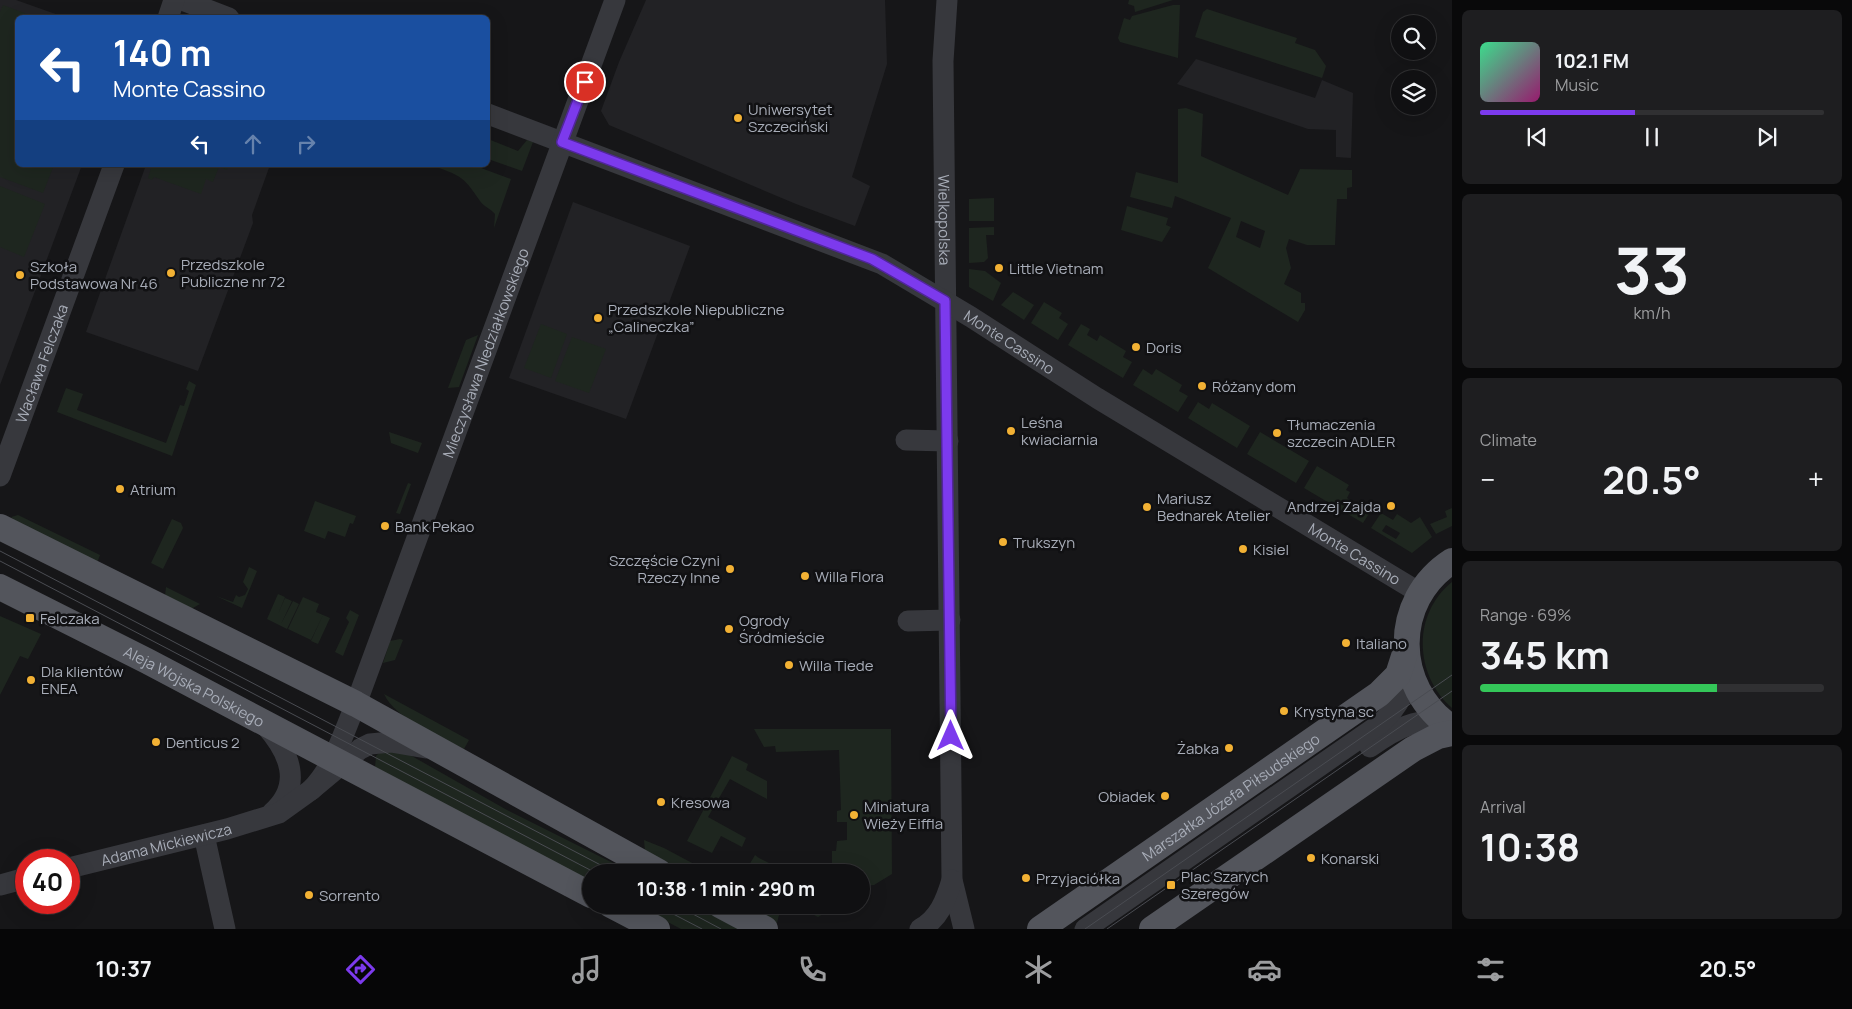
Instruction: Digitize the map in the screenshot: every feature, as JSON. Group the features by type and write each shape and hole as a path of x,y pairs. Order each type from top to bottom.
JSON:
{"main road":[{"path":"0,527 356,704 645,864"},
{"name":"Marszałka Józefa Piłsudskiego","path":"1040,929 1379,694 1399,672 1407,659 1409,619 1420,594 1437,572 1452,561"},
{"name":"Aleja Wojska Polskiego","path":"0,587 263,722 582,890"},
{"path":"1152,929 1413,749 1451,729 1424,701 1407,659"},
{"path":"628,914 657,929"},
{"path":"737,914 765,929"}],"street":[{"path":"169,15 174,0"},
{"path":"182,0 221,15"},
{"name":"Mieczysława Niedziałkowskiego","path":"356,704 615,0"},
{"name":"Wielkopolska","path":"947,0 943,62 952,880 964,929"},
{"name":"Monte Cassino","path":"490,115 872,259 945,301 1097,398 1420,594"},
{"name":"Wacława Felczaka","path":"0,476 113,167"},
{"path":"906,440 948,441"},
{"path":"908,621 950,620"},
{"path":"1085,929 1380,724 1400,701 1407,684 1407,659"},
{"path":"337,761 356,704"},
{"name":"Adama Mickiewicza","path":"263,722 283,746 290,773 289,788 282,802 263,819"},
{"path":"1107,929 1394,731 1409,724 1424,722 1438,722 1451,729"},
{"path":"337,761 363,747 379,742 415,745 444,753"},
{"name":"Adama Mickiewicza","path":"80,865 263,819 285,810 311,790 337,761"},
{"path":"204,835 226,929"},
{"name":"Wielkopolska","path":"920,929 936,917 945,902 952,880"},
{"path":"0,885 15,881"}],"shaded area":[{"name":"Szkoła Podstawowa Nr 46","path":"0,0 16,0 58,15 15,15 15,167 81,167 0,385"},
{"name":"Uniwersytet Szczeciński","path":"646,0 885,0 887,64 852,177 870,186 855,226 796,204 609,125 601,111 619,62"},
{"path":"1129,0 1173,0 1135,12 1134,6 1128,4"},
{"path":"3,5 30,15 15,15 15,167 53,167 43,193 0,177 0,12"},
{"path":"1173,5 1180,5 1178,58 1120,42 1118,38 1124,18 1130,20 1132,16"},
{"path":"1207,9 1297,38 1295,43 1315,50 1326,66 1322,78 1195,37 1203,12"},
{"path":"1196,59 1315,98 1322,80 1353,93 1351,158 1336,157 1336,130 1308,129 1177,84"},
{"path":"1186,108 1203,114 1201,156 1288,195 1300,169 1352,170 1352,187 1347,188 1347,199 1337,199 1335,245 1307,245 1289,239 1286,248 1291,268 1284,284 1301,293 1301,303 1305,303 1305,310 1298,322 1208,268 1231,218 1175,196 1172,208 1130,197 1136,172 1178,183 1178,109","holes":["1241,221 1265,231 1260,248 1236,237"]},
{"path":"490,140 518,151 527,140 533,142 522,171 490,160"},
{"name":"Przedszkole Publiczne nr 72","path":"145,167 269,167 252,215 253,223 198,371 86,332"},
{"path":"151,167 219,167 213,182 206,179 201,194 154,177 152,180 148,178"},
{"path":"435,167 478,167 511,179 494,228 495,214 481,203 464,181 454,174"},
{"path":"0,186 45,204 24,257 0,247"},
{"path":"994,198 994,221 969,221 969,199"},
{"name":"Przedszkole Niepubliczne „Calineczka”","path":"573,202 690,246 626,419 509,378"},
{"path":"1127,206 1168,218 1166,225 1171,227 1162,242 1121,230"},
{"path":"994,227 994,235 986,235 988,258 984,262 969,263 969,228"},
{"path":"969,269 985,271 1001,283 993,301 969,287"},
{"path":"1013,292 1034,305 1024,320 1001,305"},
{"path":"1044,302 1062,313 1059,318 1068,324 1058,340 1031,323"},
{"path":"541,324 567,334 551,378 524,368"},
{"path":"1081,324 1090,329 1087,335 1097,341 1100,335 1126,351 1123,357 1132,362 1123,378 1068,345"},
{"path":"478,335 459,387 448,388 466,340"},
{"path":"572,337 606,349 589,393 555,381"},
{"path":"1143,369 1152,375 1156,369 1182,385 1179,391 1188,396 1178,412 1133,385"},
{"path":"189,381 196,385 172,456 57,412 66,388 83,394 77,410 166,443 180,405 184,406 189,391 186,389"},
{"path":"1198,402 1209,409 1212,403 1250,426 1237,448 1188,418"},
{"path":"389,432 422,443 418,453 391,443"},
{"path":"1260,432 1309,461 1296,483 1247,454"},
{"path":"1317,466 1349,485 1346,490 1350,492 1347,498 1370,512 1363,523 1304,488"},
{"path":"408,483 411,484 400,514 396,513"},
{"path":"315,501 356,516 353,524 350,523 345,537 328,531 325,539 304,531"},
{"path":"1452,508 1452,526 1436,534 1430,524 1447,517 1445,511"},
{"path":"1381,513 1393,520 1397,514 1411,523 1420,517 1432,537 1412,553 1371,528","holes":["1386,525 1400,533 1396,539 1382,531"]},
{"path":"18,515 100,555 97,563 17,523 11,517"},
{"path":"172,519 181,523 183,528 163,569 151,563"},
{"path":"249,567 257,571 242,608 216,596 233,602 236,595 239,597 245,595 248,589 243,582"},
{"path":"1452,582 1452,708 1439,694 1430,679 1423,645 1424,627 1430,611 1439,595"},
{"path":"166,587 200,604 191,609 165,596"},
{"path":"278,594 285,597 278,614 285,598 292,601 281,624 293,601 299,604 287,629 267,619"},
{"path":"303,597 319,604 316,612 323,615 311,640 288,629"},
{"path":"350,610 359,615 343,656 335,652 349,622 346,618"},
{"path":"323,615 330,618 318,644 311,641"},
{"path":"0,616 41,634 28,659 20,656 0,695"},
{"path":"403,640 395,660 383,663 390,641"},
{"path":"384,694 469,740 464,749 408,719 390,703"},
{"path":"754,729 891,729 892,874 874,885 870,885 870,864 832,864 832,851 836,851 837,841 847,840 847,822 837,822 837,811 841,810 839,750 776,752 775,746 764,747"},
{"path":"403,751 507,810 615,864 582,864 582,877 375,767 376,756 380,752"},
{"path":"732,756 748,764 746,770 767,781 767,799 730,779 708,817 746,838 742,847 721,836 712,853 687,841"},
{"path":"644,840 694,864 669,864 645,851"},
{"path":"755,855 771,864 750,864"},
{"path":"652,914 715,914 744,929 681,929"},
{"path":"760,914 779,914 777,923"},
{"path":"812,914 823,914 818,917"}],"tram line":[{"path":"0,551 599,864"},
{"path":"0,561 582,866"},
{"path":"1085,929 1452,675"},
{"path":"1107,929 1452,691"},
{"path":"673,914 702,929"},
{"path":"693,914 721,929"}],"place":[{"name":"Uniwersytet Szczeciński","path":"738,118"},
{"name":"Little Vietnam","path":"999,268"},
{"name":"Przedszkole Publiczne nr 72","path":"171,273"},
{"name":"Szkoła Podstawowa Nr 46","path":"20,275"},
{"name":"Przedszkole Niepubliczne „Calineczka”","path":"598,318"},
{"name":"Doris","path":"1136,347"},
{"name":"Różany dom","path":"1202,386"},
{"name":"Leśna kwiaciarnia","path":"1011,431"},
{"name":"Tłumaczenia szczecin ADLER","path":"1277,433"},
{"name":"Atrium","path":"120,489"},
{"name":"Andrzej Zajda","path":"1391,506"},
{"name":"Mariusz Bednarek Atelier","path":"1147,507"},
{"name":"Bank Pekao","path":"385,526"},
{"name":"Trukszyn","path":"1003,542"},
{"name":"Kisiel","path":"1243,549"},
{"name":"Szczęście Czyni Rzeczy Inne","path":"730,569"},
{"name":"Willa Flora","path":"805,576"},
{"name":"Felczaka","path":"30,618"},
{"name":"Ogrody Śródmieście","path":"729,629"},
{"name":"Italiano","path":"1346,643"},
{"name":"Willa Tiede","path":"789,665"},
{"name":"Dla klientów ENEA","path":"31,680"},
{"name":"Krystyna sc","path":"1284,711"},
{"name":"Denticus 2","path":"156,742"},
{"name":"Żabka","path":"1229,748"},
{"name":"Obiadek","path":"1165,796"},
{"name":"Kresowa","path":"661,802"},
{"name":"Miniatura Wieży Eiffla","path":"854,815"},
{"name":"Konarski","path":"1311,858"},
{"name":"Przyjaciółka","path":"1026,878"},
{"name":"Plac Szarych Szeregów","path":"1171,885"},
{"name":"Sorrento","path":"309,895"}],"route":[{"path":"585,82 562,142 872,259 895,270 945,301 951,736"}]}
